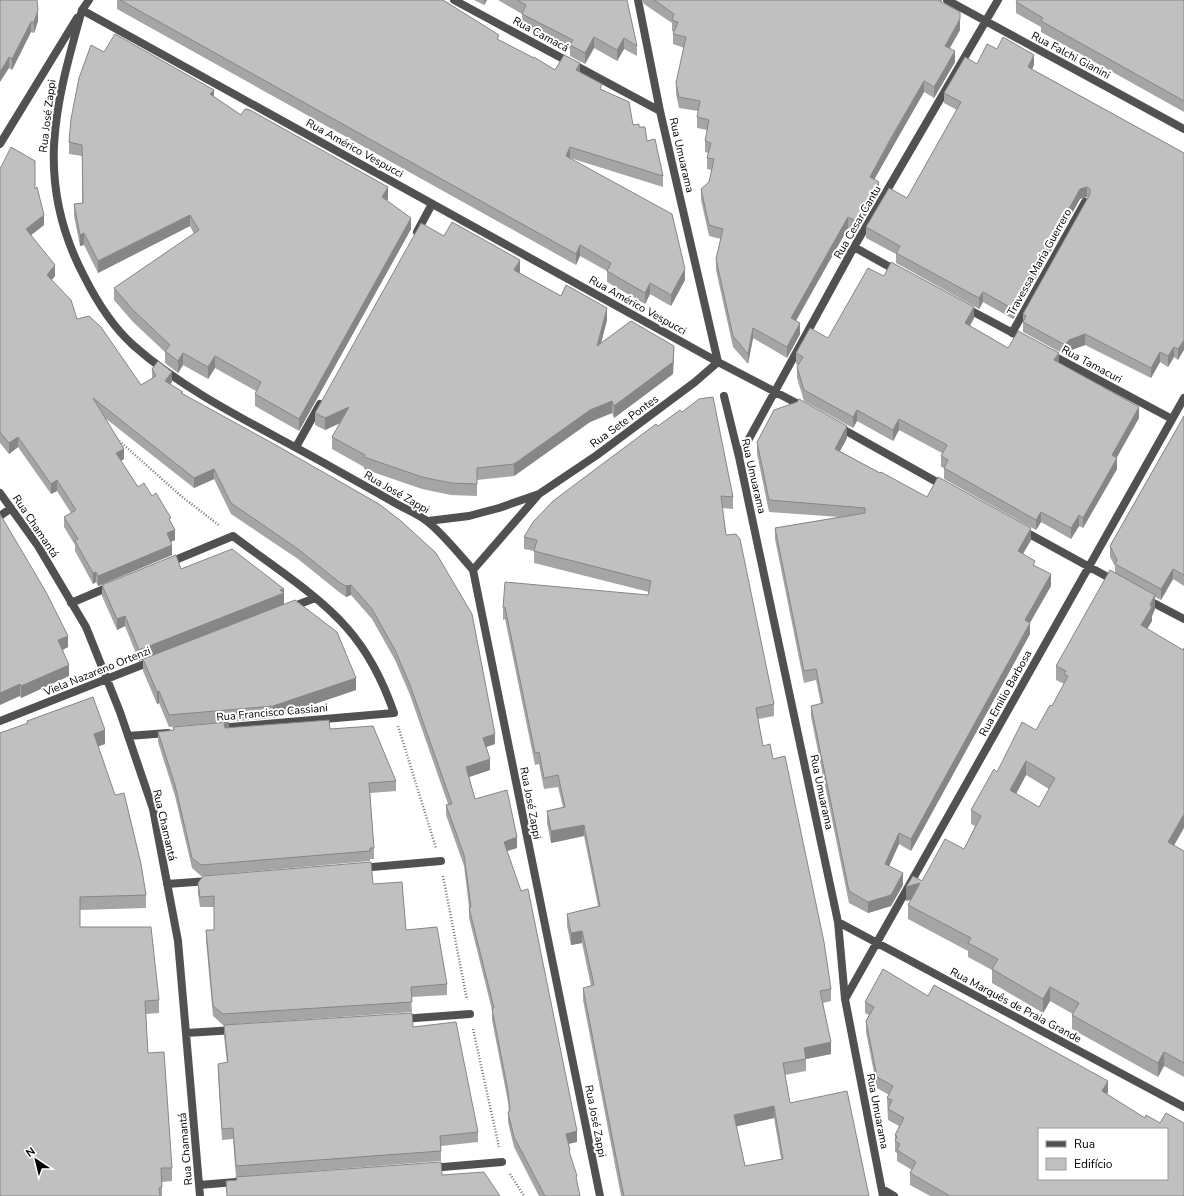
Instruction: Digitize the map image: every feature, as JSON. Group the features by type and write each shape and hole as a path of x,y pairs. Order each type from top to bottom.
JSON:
{"street":[{"path":"0,144 82,10 80,0"},
{"name":"Rua José Zappi","path":"89,0 82,10 63,78 55,126 52,158 55,189 62,225 73,256 90,288 110,320 132,344 188,386 428,521 473,570 600,1196"},
{"name":"Rua Camacá","path":"454,0 660,111"},
{"name":"Rua Umuarama","path":"638,0 660,111 718,362"},
{"name":"Rua Falchi Gianini","path":"947,0 1184,129"},
{"name":"Rua Cesar Cantu","path":"739,457 854,248 998,0"},
{"name":"Rua Américo Vespucci","path":"82,10 718,362 810,410"},
{"name":"Travessa Maria Guerrero","path":"1012,333 1085,202"},
{"path":"413,239 432,204"},
{"path":"854,248 902,274"},
{"name":"Rua Tamacuri","path":"957,303 1172,419"},
{"name":"Rua Sete Pontes","path":"473,570 540,494 597,455 695,382 718,362"},
{"name":"Rua Umuarama","path":"724,396 739,457 838,922 845,999 882,1193"},
{"path":"296,447 323,398"},
{"name":"Rua Emilio Barbosa","path":"845,999 1184,398"},
{"path":"831,422 950,489"},
{"name":"Rua Chamantá","path":"0,493 38,546 86,627 128,736 153,809 178,941 200,1196"},
{"name":"Rua Sete Pontes","path":"428,521 469,516 499,508 540,494"},
{"path":"0,516 11,508"},
{"path":"1012,524 1123,586"},
{"path":"159,566 233,536 315,598 346,627 378,672 394,713"},
{"path":"71,603 123,582"},
{"path":"1136,593 1184,620"},
{"path":"278,612 315,598"},
{"name":"Viela Nazareno Ortenzi","path":"0,721 158,658"},
{"name":"Rua Francisco Cassiani","path":"207,730 394,713"},
{"path":"128,736 175,732"},
{"path":"355,868 440,861"},
{"path":"167,884 214,880"},
{"name":"Rua Marquês de Praia Grande","path":"838,922 1184,1107"},
{"path":"391,1019 470,1014"},
{"path":"186,1033 241,1029"},
{"path":"424,1168 502,1162"},
{"path":"199,1185 245,1182"},
{"path":"882,1193 894,1196"}],"path":[{"path":"116,438 180,496 233,536"},
{"path":"394,713 440,861 470,1014 502,1162 524,1196"}],"building":[{"path":"0,0 37,0 38,10 34,22 31,22 12,59 9,57 0,72"},
{"path":"120,0 443,0 499,35 497,39 534,57 555,70 564,55 580,63 576,70 602,84 600,89 629,102 633,125 639,124 639,127 645,127 647,141 655,139 663,176 570,147 566,156 672,214 685,269 671,295 650,283 645,293 607,271 611,263 580,245 576,254"},
{"path":"517,0 627,0 637,46 624,38 617,50 594,37 585,53 570,45 573,40 522,14 526,5"},
{"path":"654,0 938,0 960,12 960,19 945,46 955,51 934,87 924,81 892,136 870,177 879,182 856,221 848,217 791,318 800,323 787,347 753,328 748,354 733,336 716,259 723,229 709,225 701,189 709,182 714,159 707,158 711,143 705,141 709,120 697,117 700,101 679,97 676,83 686,37 673,34 678,22 672,20 674,14"},
{"path":"1017,0 1184,0 1184,101 1041,21 1043,18 1016,2"},
{"path":"115,34 214,90 210,94 241,115 245,109 250,110 388,187 382,197 411,218 299,419 255,394 261,382 215,356 208,367 183,353 178,361 165,351 170,345 133,310 114,288 199,230 190,215 98,261 84,233 80,235 74,204 83,203 82,145 69,142 71,119 79,78 91,45 104,52"},
{"path":"1003,37 1034,55 1028,67 1184,153 1184,340 1178,349 1174,347 1168,356 1160,352 1151,368 1085,334 1069,340 1065,345 1023,322 1026,316 1023,314 1090,194 1090,189 1087,187 1080,189 1013,309 983,292 979,298 896,253 900,246 866,227 889,188 907,198 961,102 944,93 965,57 977,64 987,44 997,49"},
{"path":"11,147 35,161 35,189 37,187 44,215 26,229 55,265 47,275 71,300 77,319 89,316 101,327 141,385 156,376 152,369 158,361 172,372 165,381 183,392 181,393 379,504 401,521 436,553 472,614 495,734 483,738 490,759 466,767 475,799 507,790 517,837 504,842 521,891 528,889 577,1131 566,1134 569,1151 577,1176 580,1196 545,1196 514,1137 508,1112 510,1111 508,1091 492,1009 494,1008 469,908 471,907 464,855 446,805 452,804 410,685 395,650 372,609 351,585 346,586 339,582 298,549 231,503 214,469 194,478 93,398 124,449 116,453 138,487 144,483 152,496 156,493 171,518 169,519 175,530 167,533 172,545 98,576 96,572 93,573 75,541 78,539 64,517 76,510 57,480 51,484 18,437 9,443 0,432 0,169"},
{"path":"452,222 520,260 514,270 561,296 566,285 607,308 597,346 631,321 674,346 673,362 614,406 612,401 590,410 514,464 477,468 477,484 451,483 422,477 364,457 365,455 332,437 349,407 325,418 315,413 421,223 444,236"},
{"path":"891,262 974,307 965,323 1008,348 1018,331 1059,353 1054,360 1139,407 1112,455 1117,458 1083,518 1079,515 1071,528 1041,512 1036,520 944,468 948,460 941,456 947,445 899,419 893,430 857,410 853,417 804,390 797,367 803,357 796,353 810,328 828,338 868,268 884,276"},
{"path":"713,397 733,497 721,496 726,535 736,534 740,539 774,704 756,708 763,746 770,744 773,759 785,756 824,942 831,989 820,991 831,1042 804,1048 806,1059 783,1063 790,1103 847,1091 869,1196 624,1196 583,988 594,985 582,931 571,933 567,914 600,906 584,825 551,831 547,811 565,807 558,775 544,778 539,752 535,753 505,607 503,608 505,582 648,595 651,581 534,551 537,540 524,537 533,522 553,501 656,424 658,426 680,410 682,412 699,399","holes":["774,1106 783,1159 745,1166 734,1115"]},
{"path":"799,399 847,426 835,449 927,497 938,477 1031,528 1018,551 1035,561 1033,565 1051,574 1025,620 1030,623 911,839 899,833 885,864 903,873 891,895 868,902 849,891 811,706 823,703 816,669 804,671 775,528 865,513 865,508 769,500 757,442 774,410 797,402"},
{"path":"1184,416 1184,575 1173,569 1161,589 1115,564 1117,560 1110,546"},
{"path":"0,514 46,592 68,636 58,640 69,665 21,686 20,684 0,693"},
{"path":"232,549 284,589 280,590 284,593 139,650 125,616 117,619 102,585 176,555 181,569"},
{"path":"1110,570 1155,595 1150,605 1152,607 1141,625 1183,650 1184,648 1184,814 1168,842 1184,851 1184,1063 1164,1052 1158,1063 1072,1015 1079,1003 1050,987 1043,999 992,969 998,959 968,943 971,938 908,905 920,883 906,887 913,876 922,881 945,839 964,849 981,816 971,810 994,769 997,772 1022,722 1036,730 1050,705 1052,706 1068,676 1064,674 1066,671 1056,666","holes":["1026,761 1055,778 1039,807 1010,790"]},
{"path":"295,600 337,632 356,678 273,706 169,715 143,659"},
{"path":"93,697 105,730 94,734 115,795 124,793 141,864 146,895 80,897 80,927 151,927 159,1000 145,1001 148,1053 164,1052 172,1168 161,1168 162,1187 159,1188 160,1196 0,1196 0,733 28,723 27,721"},
{"path":"329,720 330,729 373,726 396,781 369,783 374,848 370,848 370,851 201,865 192,858 175,785 158,732 174,730 173,727 229,722 224,724 225,728"},
{"path":"371,862 373,884 402,882 406,930 437,927 447,984 411,987 412,1002 223,1014 213,1006 206,930 214,930 214,896 200,897 198,883 203,876"},
{"path":"883,969 928,996 934,985 1108,1081 1102,1091 1145,1118 1146,1115 1160,1123 1166,1113 1184,1123 1184,1196 950,1196 910,1173 916,1162 897,1150 900,1144 895,1141 897,1136 895,1135 904,1118 888,1109 892,1100 887,1098 893,1086 877,1077 866,1021 874,1007 865,1002"},
{"path":"412,1013 413,1027 456,1022 478,1132 440,1136 441,1151 236,1166 233,1128 222,1129 218,1064 228,1062 224,1025"},
{"path":"441,1162 442,1175 484,1172 500,1196 227,1196 226,1181 237,1180 236,1177"}]}
